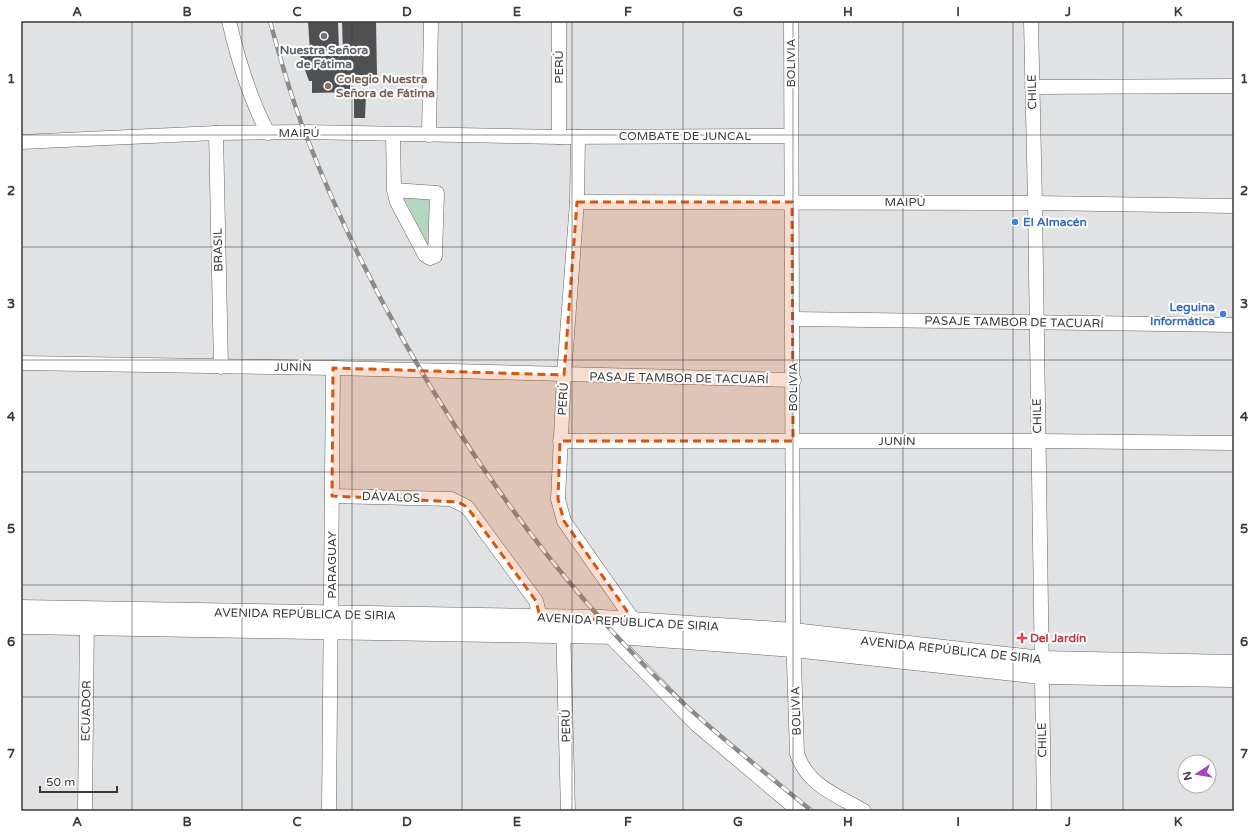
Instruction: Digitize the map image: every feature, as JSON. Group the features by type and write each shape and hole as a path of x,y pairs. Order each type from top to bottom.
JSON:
{"main road":[{"name":"AVENIDA REPÚBLICA DE SIRIA","path":"21,609 87,618"},
{"name":"AVENIDA REPÚBLICA DE SIRIA","path":"332,623 563,617 637,629 794,640 1041,667 1234,678"},
{"name":"AVENIDA REPÚBLICA DE SIRIA","path":"21,624 87,618 332,623 610,636 637,629"},
{"name":"AVENIDA REPÚBLICA DE SIRIA","path":"1041,667 1234,664"}],"street":[{"path":"229,21 244,79 255,108 268,133"},
{"path":"429,135 431,21"},
{"name":"PERÚ","path":"559,21 559,137"},
{"name":"BOLIVIA","path":"791,21 794,380 794,640 797,754 801,766 812,780 864,811"},
{"name":"CHILE","path":"1031,21 1044,811"},
{"path":"1032,86 1234,86"},
{"name":"MAIPÚ","path":"21,142 216,133 578,136"},
{"name":"BRASIL","path":"216,133 221,367"},
{"path":"393,135 394,190 397,202 425,255 430,258 435,256 437,193 394,190"},
{"name":"PERÚ","path":"578,136 577,202 564,375 558,499 564,521 637,629"},
{"name":"COMBATE DE JUNCAL","path":"578,136 791,136"},
{"name":"MAIPÚ","path":"577,202 1035,203 1234,206"},
{"name":"PASAJE TAMBOR DE TACUARÍ","path":"793,319 1234,325"},
{"name":"JUNÍN","path":"21,363 333,368 564,375"},
{"name":"PARAGUAY","path":"330,811 333,368"},
{"name":"PASAJE TAMBOR DE TACUARÍ","path":"564,375 794,380"},
{"name":"JUNÍN","path":"560,441 1038,441 1234,443"},
{"name":"DÁVALOS","path":"332,496 451,499 466,507 536,601 540,617"},
{"name":"PERÚ","path":"563,617 568,811"},
{"name":"ECUADOR","path":"84,811 87,618"},
{"path":"610,636 697,725 798,811"}],"highlighted area":[{"path":"577,202 792,202 793,441 560,441 558,499 564,521 634,621 540,617 536,601 467,507 458,502 332,496 333,368 564,375"}],"green space":[{"path":"402,194 433,196 430,249"}],"building":[{"name":"Nuestra Señora de Fátima","path":"308,21 338,21 339,51 310,51"},
{"path":"342,21 376,21 377,75 350,75 350,92 312,93 312,81 309,81 300,56 343,56"},
{"path":"354,91 366,92 365,118 354,118"}],"railway":[{"path":"270,21 290,91 305,133 337,208 372,282 412,356 456,427 503,496 553,563 607,625 663,684 718,734 812,811"}],"place":[{"name":"Nuestra Señora de Fátima","path":"324,36"},
{"name":"Colegio Nuestra Señora de Fátima","path":"328,86"},
{"name":"El Almacén","path":"1015,222"},
{"name":"Leguina Informática","path":"1223,314"},
{"name":"Del Jardín","path":"1022,638"}]}
